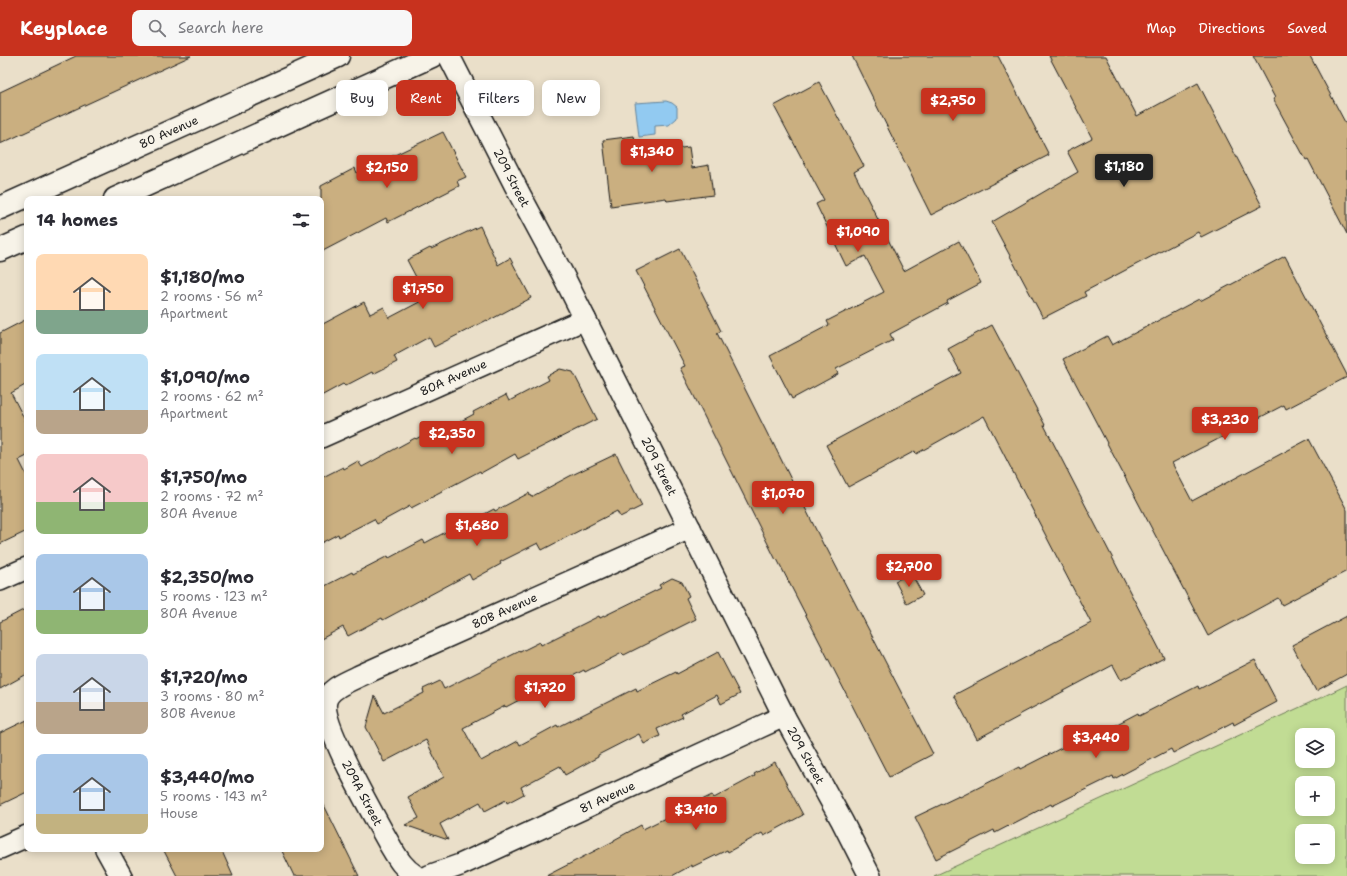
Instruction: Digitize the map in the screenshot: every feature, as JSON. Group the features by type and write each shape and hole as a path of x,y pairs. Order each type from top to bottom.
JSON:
{"main road":[{"name":"80 Avenue","path":"27,196 338,56"},
{"path":"122,196 432,56"},
{"name":"80 Avenue","path":"0,208 24,197"},
{"path":"0,250 24,239"}],"street":[{"name":"209 Street","path":"450,56 585,319 784,716 842,821 870,876"},
{"name":"80A Avenue","path":"324,436 585,319"},
{"name":"80B Avenue","path":"326,701 330,693 339,686 359,676 690,528"},
{"path":"0,580 24,569"},
{"name":"209A Street","path":"326,701 325,713 336,742 391,848 409,872 416,876"},
{"name":"81 Avenue","path":"429,876 460,865 784,716"},
{"path":"0,848 24,837"},
{"path":"108,852 121,876"}],"green space":[{"path":"1347,685 1347,876 934,876 1320,698"}],"water":[{"path":"666,101 677,107 677,118 669,125 655,126 655,135 639,137 635,103"}],"building":[{"path":"76,56 191,56 0,144 0,92"},
{"path":"852,56 998,56 1049,155 931,215"},
{"path":"1049,56 1106,56 1137,116 1198,83 1262,206 1201,237 1198,232 1084,292 1086,296 1043,318 992,222 1078,172 1067,151 1092,138"},
{"path":"1253,56 1310,56 1347,126 1347,234 1308,159 1306,160 1273,99 1275,98"},
{"path":"819,82 864,166 854,172 904,271 959,241 981,283 947,301 948,303 890,334 893,340 836,369 838,374 792,399 770,356 829,325 827,321 884,292 865,256 846,266 816,204 824,200 774,106"},
{"path":"443,132 466,177 457,181 459,186 388,222 386,218 324,250 324,196 321,196 321,186 355,168 357,173"},
{"path":"634,136 636,146 666,142 667,150 689,147 692,168 709,165 713,195 667,201 666,198 611,206 603,140"},
{"path":"480,226 498,265 510,258 531,298 434,347 429,337 394,356 397,362 373,374 372,372 345,386 343,384 324,394 324,323 364,302 370,314 384,307 389,318 427,298 407,260 430,248 431,249"},
{"path":"680,249 721,331 717,333 769,437 824,546 825,545 933,754 889,777 777,559 776,560 680,368 685,366 636,271"},
{"path":"1285,256 1347,377 1286,409 1284,405 1172,463 1192,501 1309,439 1347,510 1347,571 1282,605 1278,598 1208,636 1063,359 1107,336 1112,345"},
{"path":"24,321 24,386 11,393 24,418 24,458 19,460 24,470 24,532 0,544 0,333"},
{"path":"992,325 1164,658 1121,680 1113,665 977,739 954,695 1091,623 984,416 916,454 915,451 848,487 826,445 961,373 948,349"},
{"path":"560,369 573,372 597,419 518,459 515,454 481,473 480,471 411,508 410,506 377,524 374,519 339,537 338,534 324,541 324,476 343,467 344,469 358,461 362,467 430,431 433,436 474,414 473,412 506,395 509,401 549,380 547,376"},
{"path":"616,454 642,506 620,517 617,511 542,550 538,543 500,562 501,564 472,580 469,574 383,620 382,618 348,636 343,627 324,637 324,586 352,572 353,574 388,556 389,558 423,540 425,543 494,509 495,511 529,493 531,497"},
{"path":"911,573 923,595 907,604 895,581"},
{"path":"672,578 682,582 689,596 686,598 696,619 624,655 622,653 585,672 584,670 546,690 544,687 463,728 481,761 518,741 520,745 557,725 558,727 636,688 637,691 676,672 677,674 718,652 740,694 721,704 717,695 681,714 683,717 657,729 660,736 644,744 639,734 598,755 598,757 565,775 560,766 521,787 524,794 507,803 506,800 485,811 480,802 440,824 448,840 405,825 419,818 408,797 444,777 426,740 384,762 366,727 375,696 384,713 424,693 423,689 440,681 444,689 520,651 540,642 541,645 599,616 600,618 661,588 659,585"},
{"path":"24,610 24,676 0,689 0,622"},
{"path":"1347,616 1347,674 1316,691 1292,645"},
{"path":"1255,660 1277,702 1234,725 1233,722 1173,753 1171,749 1114,779 1113,776 1052,806 1051,804 995,833 994,830 936,859 915,817 959,796 960,797 1019,767 1020,769 1079,739 1081,743 1138,713 1139,716 1198,686 1199,689"},
{"path":"24,721 24,793 0,805 0,733"},
{"path":"775,762 803,815 764,836 762,833 728,852 727,850 692,867 692,865 672,876 546,876 614,841 641,825 643,829 712,795 714,798 755,776 754,774"},
{"path":"324,805 359,876 294,876 282,852 324,852"},
{"path":"165,852 222,852 233,876 177,876"}]}
